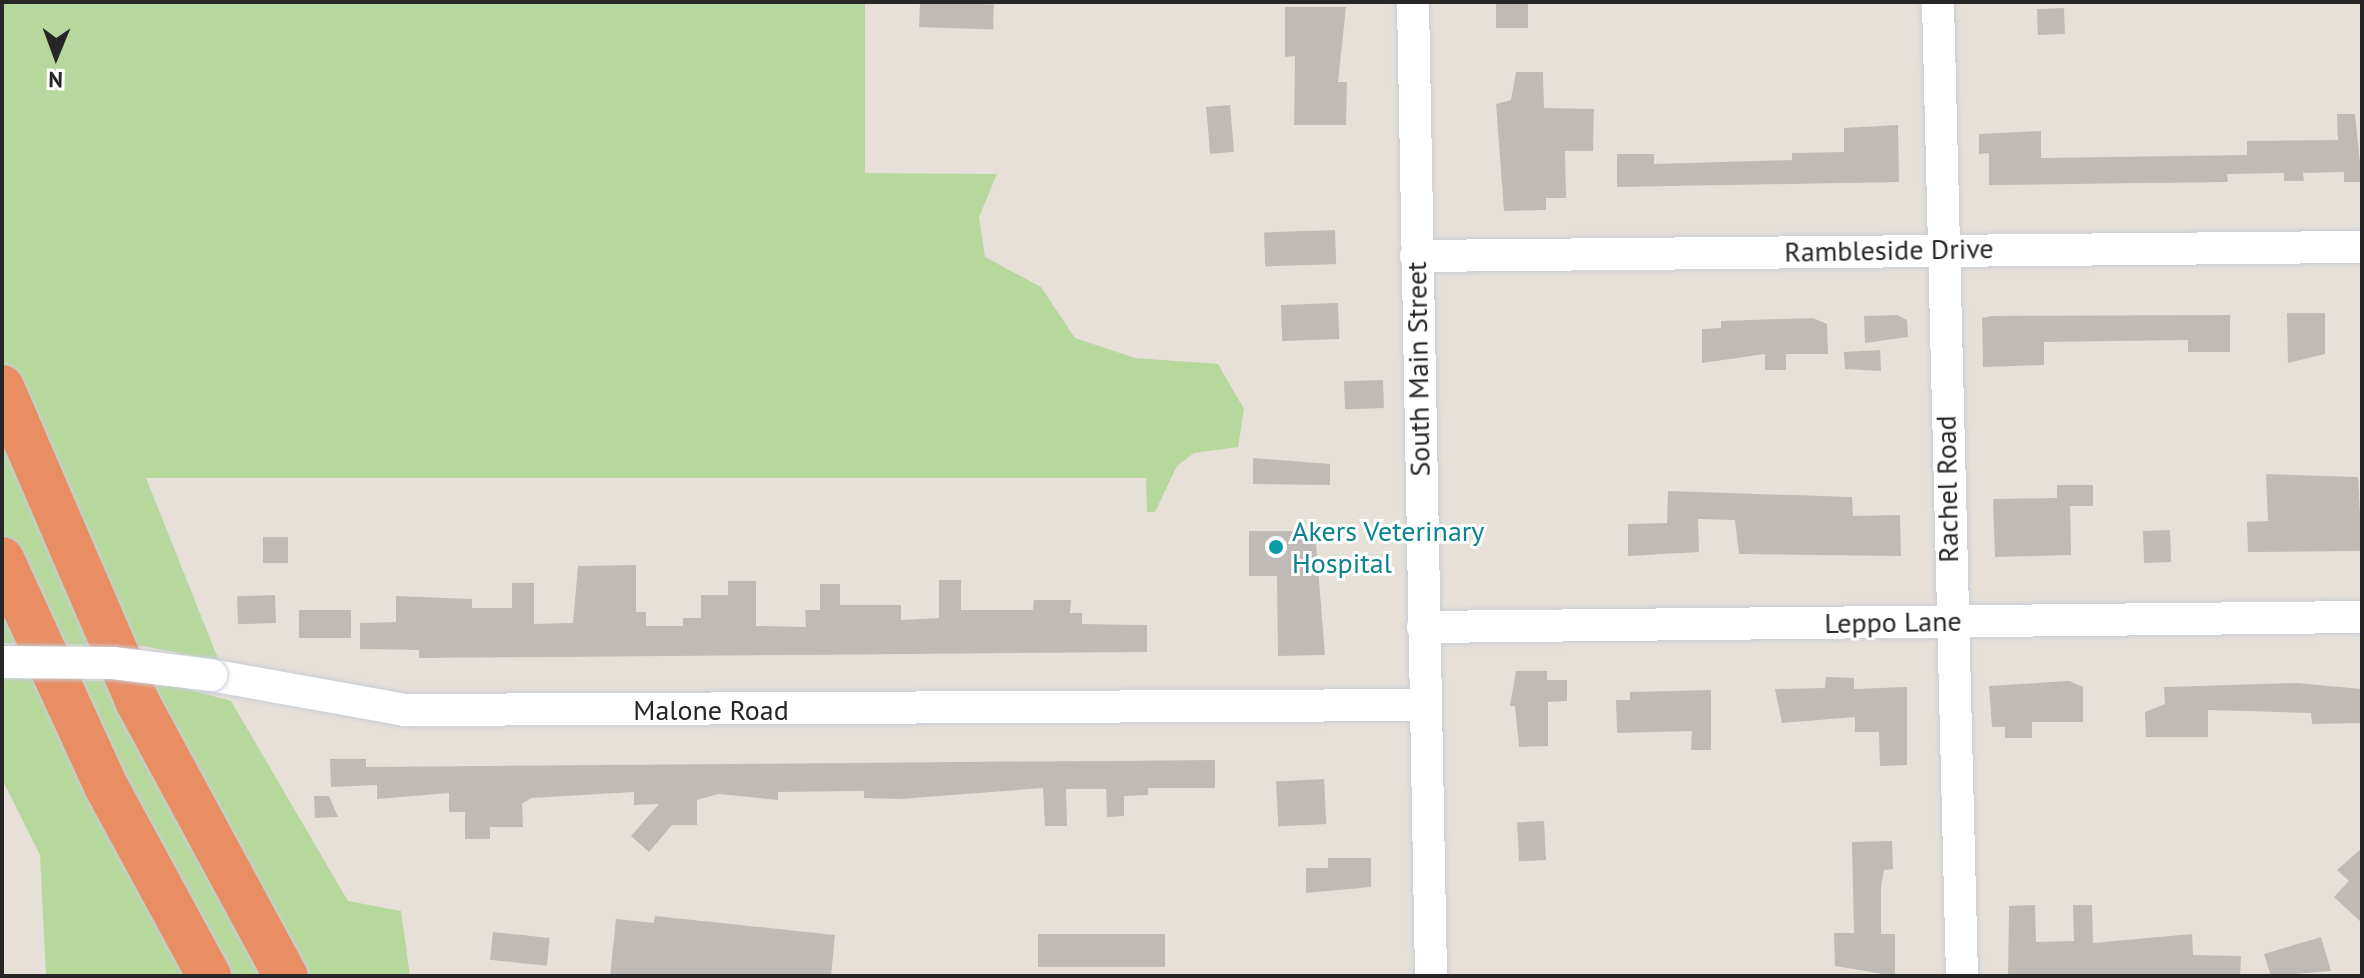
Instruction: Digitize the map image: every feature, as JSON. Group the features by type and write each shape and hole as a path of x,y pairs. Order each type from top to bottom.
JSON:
{"highway":[{"path":"2,387 137,701 286,976"},
{"path":"2,559 107,788 209,976"}],"street":[{"name":"South Main Street","path":"1413,2 1431,976"},
{"name":"Rachel Road","path":"1938,2 1950,621 1962,976"},
{"name":"Rambleside Drive","path":"1416,256 2362,247"},
{"name":"Leppo Lane","path":"1423,627 2362,617"},
{"name":"Malone Road","path":"2,662 113,663 211,675 419,711 1425,705"}],"green space":[{"path":"2,2 865,2 865,173 997,174 979,217 985,257 1041,287 1075,338 1135,358 1218,364 1244,409 1238,447 1194,453 1177,466 1155,512 1147,512 1146,478 146,478 219,661 143,646 2,643"},
{"path":"2,678 166,683 231,701 348,901 401,911 410,976 46,976 40,855 2,779"}],"building":[{"path":"920,2 994,5 993,30 919,27"},
{"path":"1496,2 1528,2 1528,28 1496,28"},
{"path":"1285,7 1346,7 1338,82 1347,82 1346,125 1294,125 1295,56 1285,57"},
{"path":"2064,8 2065,34 2038,35 2037,9"},
{"path":"1516,72 1543,72 1544,108 1594,109 1593,151 1565,151 1566,198 1546,198 1546,210 1504,211 1496,104 1511,100"},
{"path":"1230,105 1234,152 1210,154 1206,107"},
{"path":"2337,114 2355,114 2362,182 2344,182 2344,172 2303,173 2304,181 2284,181 2284,173 2227,174 2228,182 1989,185 1989,153 1979,154 1979,134 2041,131 2041,158 2247,155 2247,141 2338,140"},
{"path":"1898,125 1899,182 1617,187 1617,154 1654,154 1654,164 1792,160 1792,153 1844,152 1844,128"},
{"path":"1335,230 1336,264 1265,266 1264,232"},
{"path":"1338,303 1339,339 1282,341 1281,305"},
{"path":"2287,313 2325,313 2325,354 2288,363"},
{"path":"1897,315 1907,320 1908,337 1865,343 1864,316"},
{"path":"2230,315 2230,352 2188,352 2188,340 2044,342 2044,365 1983,367 1982,318"},
{"path":"1813,318 1827,324 1828,354 1786,354 1786,370 1765,370 1765,354 1702,363 1702,329 1721,328 1721,321"},
{"path":"1880,350 1881,371 1845,369 1844,352"},
{"path":"1383,380 1384,408 1345,409 1344,381"},
{"path":"1253,458 1330,464 1330,485 1253,484"},
{"path":"2266,474 2358,477 2362,551 2248,552 2247,522 2268,521"},
{"path":"2057,485 2093,485 2093,506 2070,506 2071,555 1995,557 1993,499 2057,498"},
{"path":"1668,491 1852,497 1853,516 1900,515 1901,556 1739,554 1735,520 1698,519 1699,552 1628,556 1628,524 1667,523"},
{"path":"2170,530 2171,562 2144,563 2143,531"},
{"path":"1249,531 1315,531 1325,655 1278,656 1277,576 1249,576"},
{"path":"263,537 288,537 288,563 263,563"},
{"path":"636,565 636,612 646,612 646,626 683,626 683,618 701,618 701,595 728,595 728,581 756,581 756,626 806,627 805,610 820,610 820,584 840,584 840,605 901,605 901,620 939,618 939,580 961,580 961,610 1033,610 1034,600 1071,600 1070,613 1082,613 1082,624 1147,625 1147,652 419,658 419,650 360,649 360,623 396,622 396,596 472,599 472,608 512,608 512,583 534,583 534,624 573,623 578,566"},
{"path":"275,595 276,623 238,624 237,596"},
{"path":"299,610 351,610 351,638 299,638"},
{"path":"1516,671 1547,671 1547,680 1567,680 1567,701 1548,702 1548,746 1519,747 1515,706 1510,706"},
{"path":"1826,677 1854,678 1854,689 1907,687 1907,765 1880,766 1879,732 1855,732 1855,717 1782,723 1775,689 1825,688"},
{"path":"2069,681 2083,687 2083,722 2032,722 2032,738 2005,738 2005,727 1992,727 1989,686"},
{"path":"2296,683 2362,689 2362,723 2312,724 2311,713 2208,710 2208,737 2146,737 2145,712 2165,704 2164,687"},
{"path":"1711,690 1711,750 1691,750 1692,731 1617,733 1616,700 1630,700 1630,692"},
{"path":"330,759 366,759 366,767 1215,760 1215,788 1148,788 1148,795 1124,796 1124,816 1107,817 1106,789 1066,789 1067,826 1045,826 1043,788 900,799 864,798 864,791 778,792 778,800 718,794 697,800 697,825 672,825 649,852 631,836 659,804 634,805 634,792 531,798 522,804 523,827 490,827 490,839 465,839 465,812 449,812 449,793 377,799 377,785 331,787"},
{"path":"1324,779 1326,824 1278,826 1276,782"},
{"path":"314,796 329,796 338,817 315,818"},
{"path":"1544,821 1546,860 1519,861 1517,822"},
{"path":"1892,841 1893,869 1884,870 1881,888 1881,934 1895,934 1895,976 1835,966 1834,933 1854,933 1852,842"},
{"path":"2362,848 2362,923 2334,897 2349,881 2337,870"},
{"path":"1328,858 1371,858 1371,887 1306,893 1306,868 1328,868"},
{"path":"2035,905 2036,942 2074,941 2073,905 2092,905 2093,943 2192,934 2193,955 2241,956 2240,976 2008,976 2009,906"},
{"path":"655,916 835,935 831,976 610,976 616,919 654,923"},
{"path":"493,932 550,938 547,966 490,960"},
{"path":"1038,934 1165,934 1165,967 1038,967"},
{"path":"2321,937 2331,971 2271,976 2264,954"}],"place":[{"name":"Akers Veterinary Hospital","path":"1276,547"}]}
